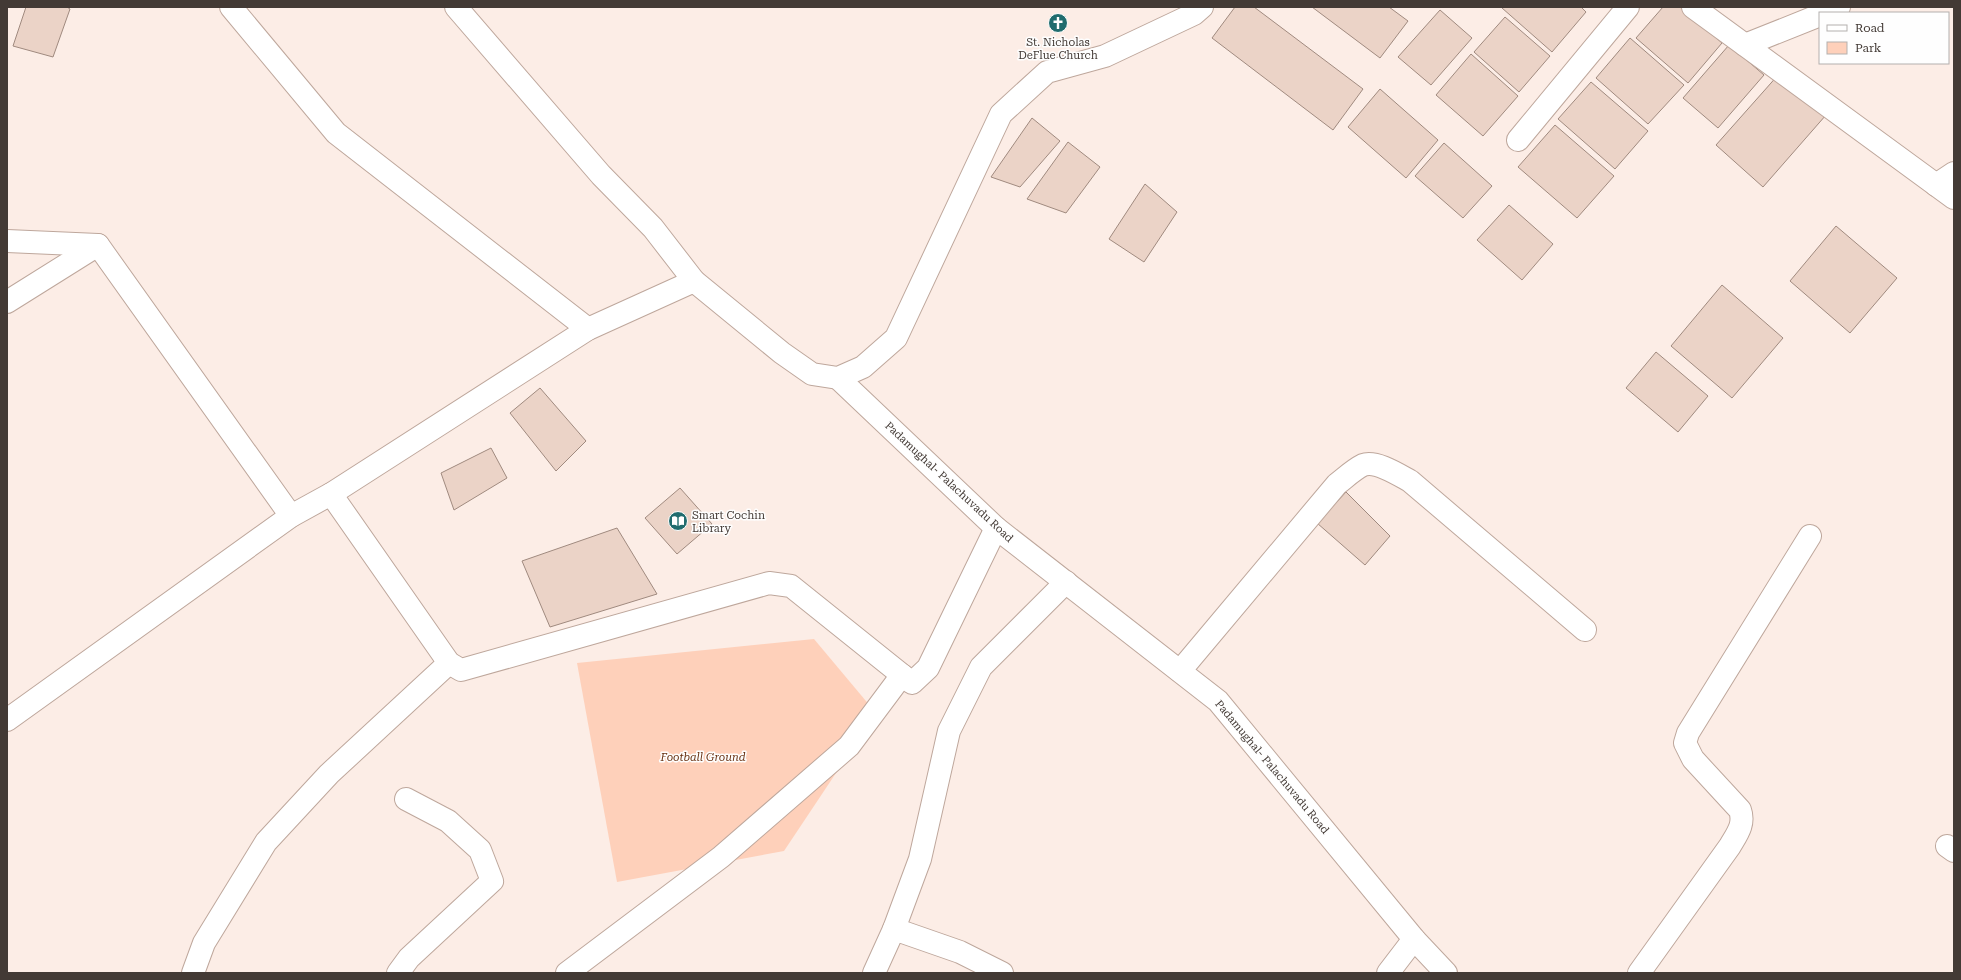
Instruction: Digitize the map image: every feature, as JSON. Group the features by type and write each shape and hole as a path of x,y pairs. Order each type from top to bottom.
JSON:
{"street":[{"path":"231,7 336,133 588,329"},
{"path":"456,7 601,175 653,228 694,281 782,353 812,374 838,378 863,367 896,338 1001,114 1047,72 1105,56 1194,14 1202,7"},
{"path":"1518,140 1628,7"},
{"path":"1693,7 1745,45 1945,179 1954,198"},
{"path":"1826,12 1839,7"},
{"path":"1745,45 1819,15"},
{"path":"7,241 98,245"},
{"path":"7,302 98,245"},
{"path":"98,245 291,516"},
{"path":"7,720 291,516 331,494 588,329 694,281"},
{"name":"Padamughal- Palachuvadu Road","path":"838,378 996,528 1218,701 1414,939 1446,973"},
{"path":"1180,671 1337,484 1364,464 1389,468 1410,481 1585,630"},
{"path":"331,494 449,663 461,670 769,583 791,586 912,683 928,668 996,528"},
{"path":"1639,973 1730,846 1740,828 1742,816 1740,810 1693,759 1685,743 1688,733 1810,536"},
{"path":"874,973 894,929 920,858 949,731 981,667 1066,582"},
{"path":"193,973 204,943 266,842 329,774 449,663"},
{"path":"567,973 721,857 849,746 902,674"},
{"path":"398,973 409,958 492,881 480,850 448,821 406,799"},
{"path":"894,929 960,952 1002,973"},
{"path":"1388,973 1414,939"}],"green space":[{"name":"Football Ground","path":"814,639 876,713 784,851 617,882 577,663"}],"building":[{"path":"26,7 67,7 70,9 53,57 13,46"},
{"path":"1235,7 1254,7 1363,89 1333,130 1212,38"},
{"path":"1312,7 1389,7 1408,21 1380,58"},
{"path":"1581,7 1586,12 1552,52 1502,8"},
{"path":"1663,7 1681,7 1722,43 1688,83 1636,38"},
{"path":"1440,10 1472,38 1431,85 1398,57"},
{"path":"1505,17 1550,56 1519,92 1474,52"},
{"path":"1630,38 1684,85 1648,124 1596,78"},
{"path":"1729,45 1764,75 1718,128 1683,98"},
{"path":"1471,54 1518,96 1483,136 1436,95"},
{"path":"1779,74 1826,115 1763,187 1716,145"},
{"path":"1591,82 1648,131 1615,169 1558,119"},
{"path":"1380,89 1438,140 1406,178 1348,127"},
{"path":"1032,118 1060,141 1020,187 991,177"},
{"path":"1555,125 1614,176 1577,218 1518,167"},
{"path":"1068,142 1100,167 1066,213 1027,199"},
{"path":"1444,143 1492,186 1463,218 1415,176"},
{"path":"1145,184 1177,212 1144,262 1109,239"},
{"path":"1509,205 1553,244 1522,280 1477,240"},
{"path":"1836,226 1897,278 1850,333 1790,281"},
{"path":"1722,285 1783,338 1732,398 1671,346"},
{"path":"1656,352 1708,396 1678,432 1626,388"},
{"path":"540,388 586,441 556,471 510,413"},
{"path":"491,448 507,478 454,510 441,473"},
{"name":"Smart Cochin Library","path":"680,488 712,524 677,554 645,518"},
{"path":"1346,492 1390,536 1365,565 1317,523"},
{"path":"617,528 657,594 550,627 522,561"}],"place":[{"name":"St. Nicholas DeFlue Church","path":"1058,23"},
{"name":"Smart Cochin Library","path":"678,521"}]}
